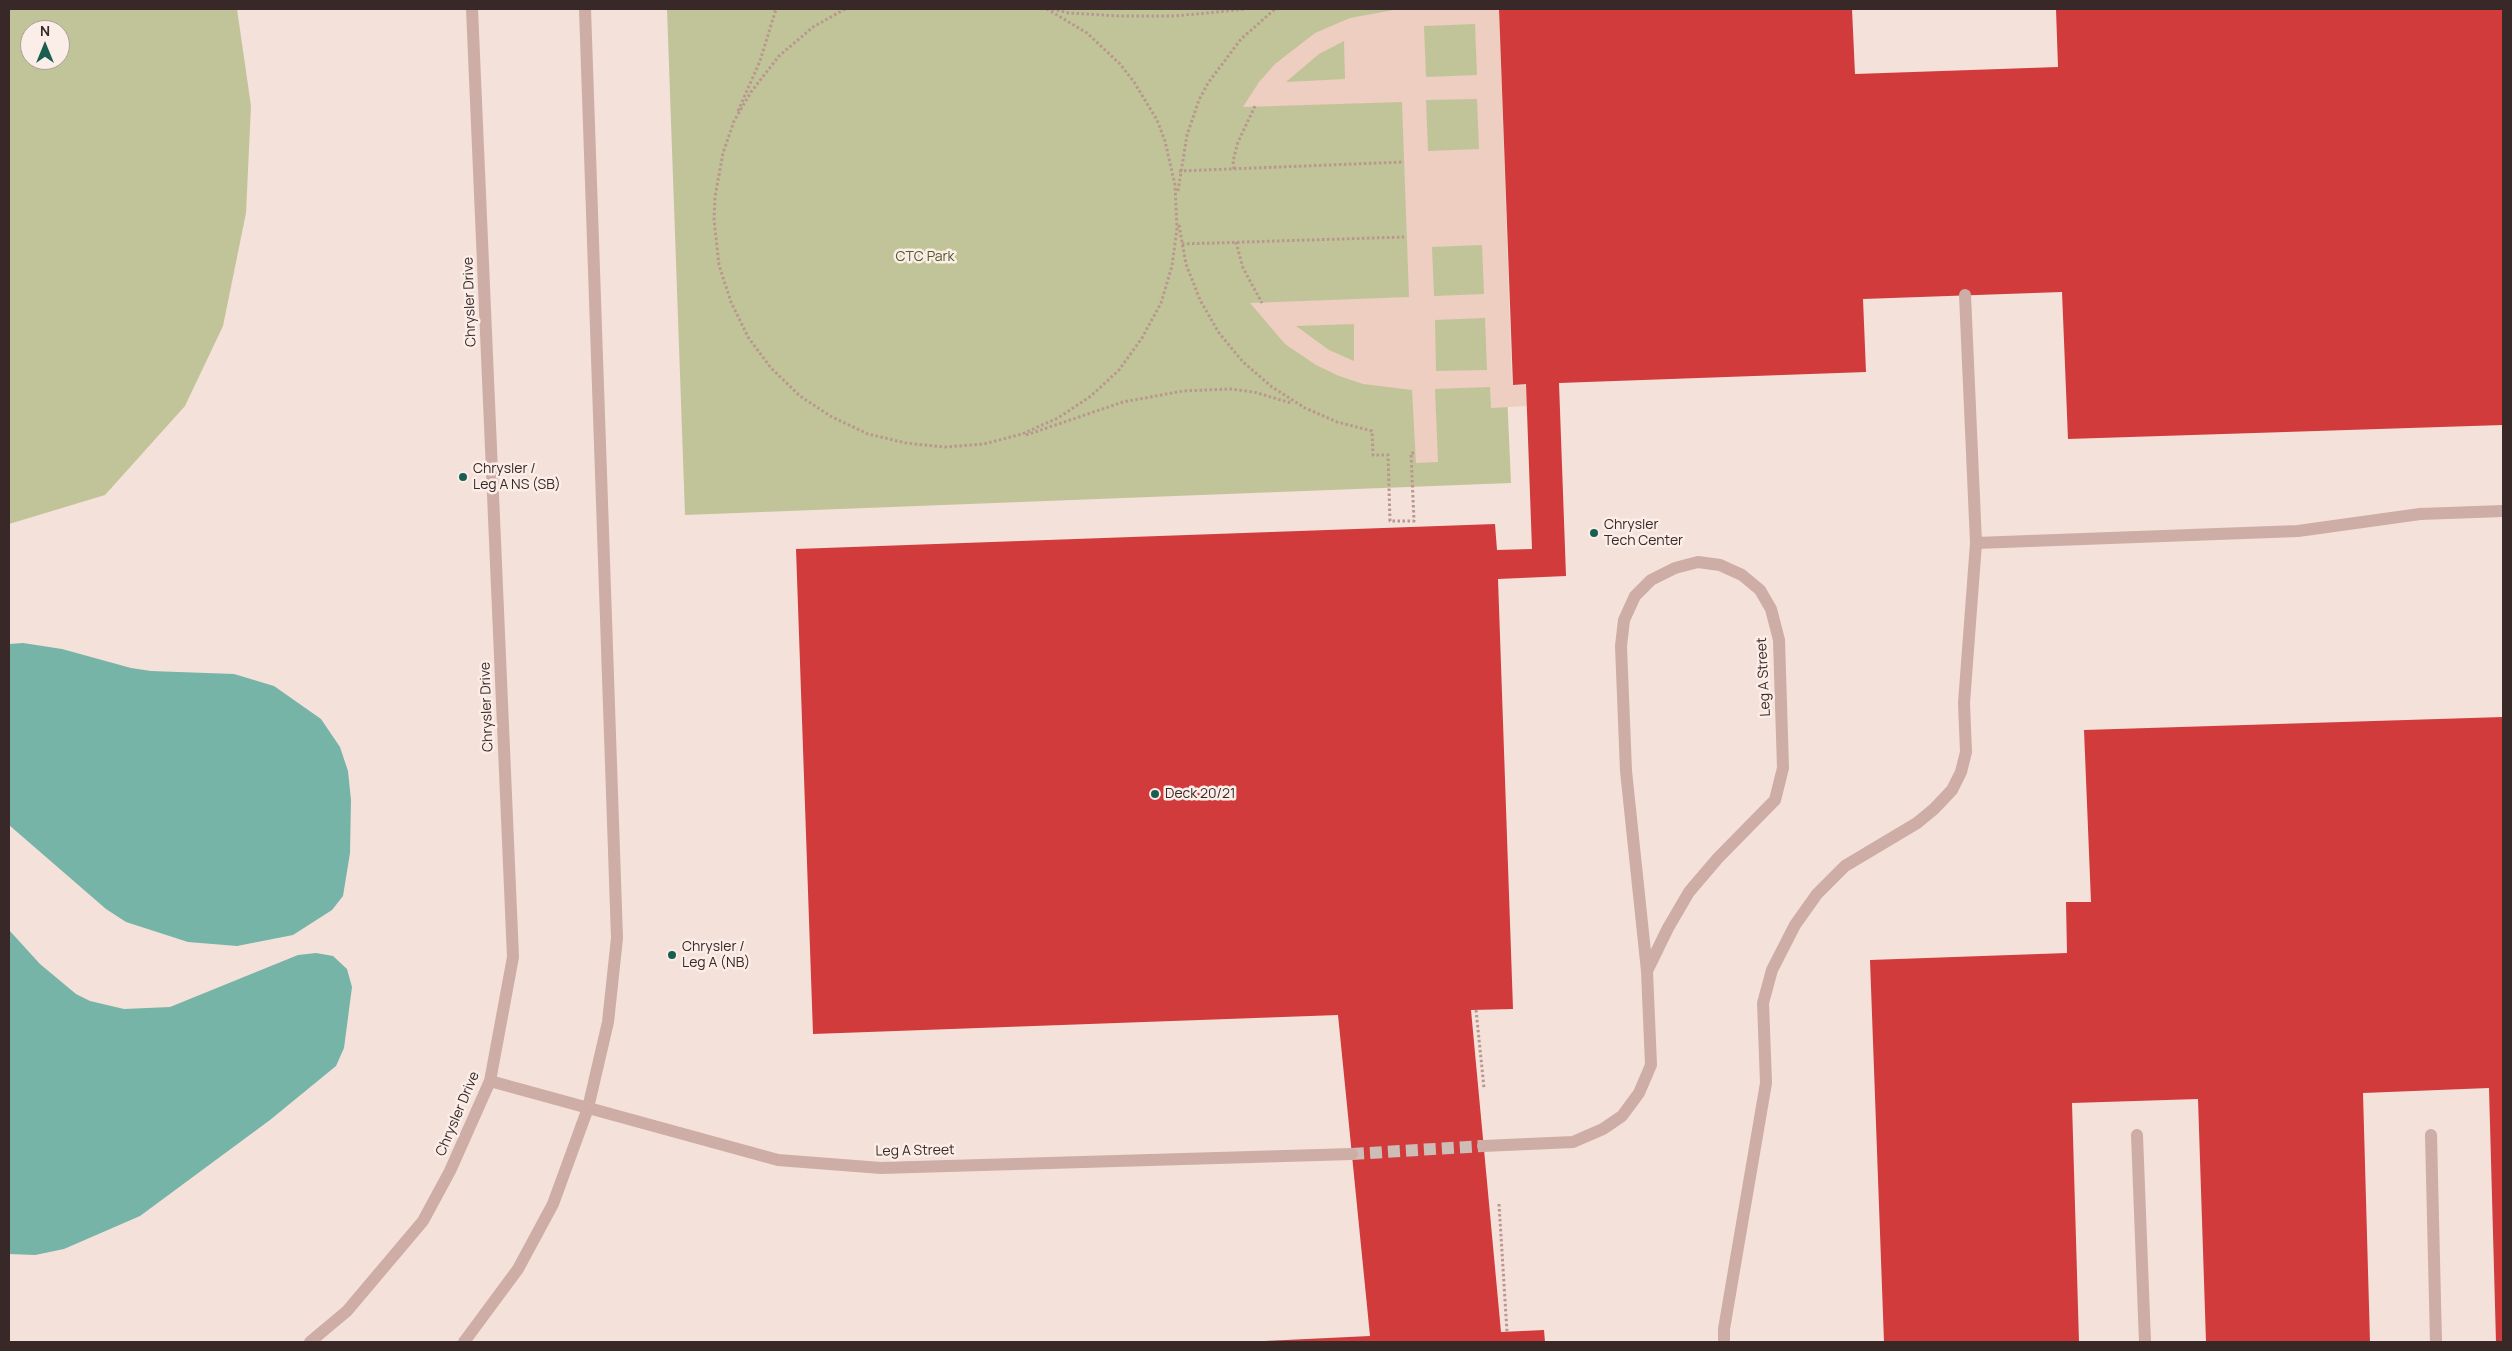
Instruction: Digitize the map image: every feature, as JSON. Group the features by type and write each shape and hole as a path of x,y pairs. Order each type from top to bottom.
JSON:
{"street":[{"name":"Chrysler Drive","path":"310,1342 347,1312 423,1222 450,1171 490,1081 513,957 472,9"},
{"path":"464,1342 518,1269 553,1204 588,1108 608,1022 617,938 585,9"},
{"path":"1724,1342 1724,1329 1766,1083 1764,1004 1772,970 1795,925 1817,894 1845,866 1917,823 1934,809 1952,790 1961,772 1966,752 1964,703 1976,543 1965,295"},
{"path":"1976,543 2298,531 2420,514 2503,511"},
{"name":"Leg A Street","path":"1483,1146 1574,1142 1603,1129 1622,1116 1639,1094 1652,1065 1647,971 1626,771 1621,646 1624,620 1635,596 1651,580 1674,568 1698,562 1720,565 1742,575 1760,590 1771,609 1779,640 1783,768 1775,800 1718,858 1689,892 1668,928 1647,971"},
{"name":"Leg A Street","path":"490,1081 778,1160 881,1168 1352,1154"},
{"path":"2138,1135 2145,1342"},
{"path":"2431,1135 2436,1342"}],"path":[{"path":"776,9 760,61 734,121 718,175 714,220 717,250 724,283 735,311 748,337 771,368 800,396 850,426 877,437 906,443 945,447 984,444 1035,433 1123,402 1183,391 1230,389 1254,392 1305,408 1337,422 1372,431 1373,455 1388,455 1390,521 1414,521 1412,453 1415,453"},
{"path":"734,121 751,92 779,56 813,27 845,9"},
{"path":"1047,9 1075,25 1104,48 1120,64 1142,94 1165,141 1175,185 1182,244 1192,283 1219,333 1257,376 1305,408"},
{"path":"1052,9 1119,16 1175,16 1246,9"},
{"path":"1004,440 1040,427 1075,408 1105,384 1131,354 1152,321 1167,285 1175,247 1179,171 1192,117 1208,83 1241,39 1275,9"},
{"path":"1234,169 1233,161 1238,142 1255,106"},
{"path":"1179,171 1404,162"},
{"path":"1182,244 1404,237"},
{"path":"1236,242 1243,268 1262,303"},
{"path":"1476,1010 1484,1088"},
{"path":"1499,1204 1507,1332"}],"green space":[{"path":"9,9 237,9 251,106 246,213 223,326 185,406 105,495 9,524"},
{"name":"CTC Park","path":"667,9 1490,9 1511,483 685,515"}],"shaded area":[{"path":"1399,9 1499,9 1512,384 1526,384 1527,406 1491,408 1490,387 1435,389 1438,462 1416,463 1412,390 1363,384 1339,376 1316,365 1285,344 1250,303 1409,297 1402,102 1243,107 1259,82 1275,64 1315,33 1350,18","holes":["1475,24 1477,75 1426,77 1424,26","1344,41 1345,79 1286,82 1319,54","1477,99 1479,149 1428,151 1426,100","1482,245 1484,294 1434,296 1432,247","1485,318 1487,370 1436,371 1435,320","1354,324 1354,361 1329,350 1296,326"]}],"water":[{"path":"23,643 62,649 131,668 151,671 234,674 274,686 321,719 340,747 348,771 351,800 350,853 343,896 332,910 293,935 237,946 188,942 126,922 106,909 9,825 9,644"},
{"path":"9,930 40,964 76,994 90,1001 124,1009 170,1007 298,955 316,953 333,956 347,969 352,987 344,1048 336,1066 270,1120 140,1216 64,1249 35,1255 9,1254"}],"building":[{"path":"1499,9 1852,9 1855,74 2058,67 2056,9 2503,9 2503,425 2068,439 2062,292 1863,299 1866,372 1559,383 1566,576 1498,579 1513,1009 1471,1010 1501,1332 1544,1330 1545,1342 1243,1342 1370,1336 1338,1015 813,1034 796,549 1495,524 1497,550 1532,549 1526,384 1513,385"},
{"path":"2503,717 2503,1342 2496,1342 2489,1088 2363,1093 2370,1342 2206,1342 2198,1099 2072,1103 2079,1342 1884,1342 1870,960 2067,953 2066,902 2091,902 2084,730"}],"tunnel":[{"path":"1352,1154 1483,1146"}],"place":[{"name":"Chrysler / Leg A NS (SB)","path":"463,477"},
{"name":"Chrysler Tech Center","path":"1594,533"},
{"name":"Deck 20/21","path":"1155,794"},
{"name":"Chrysler / Leg A (NB)","path":"672,955"}]}
